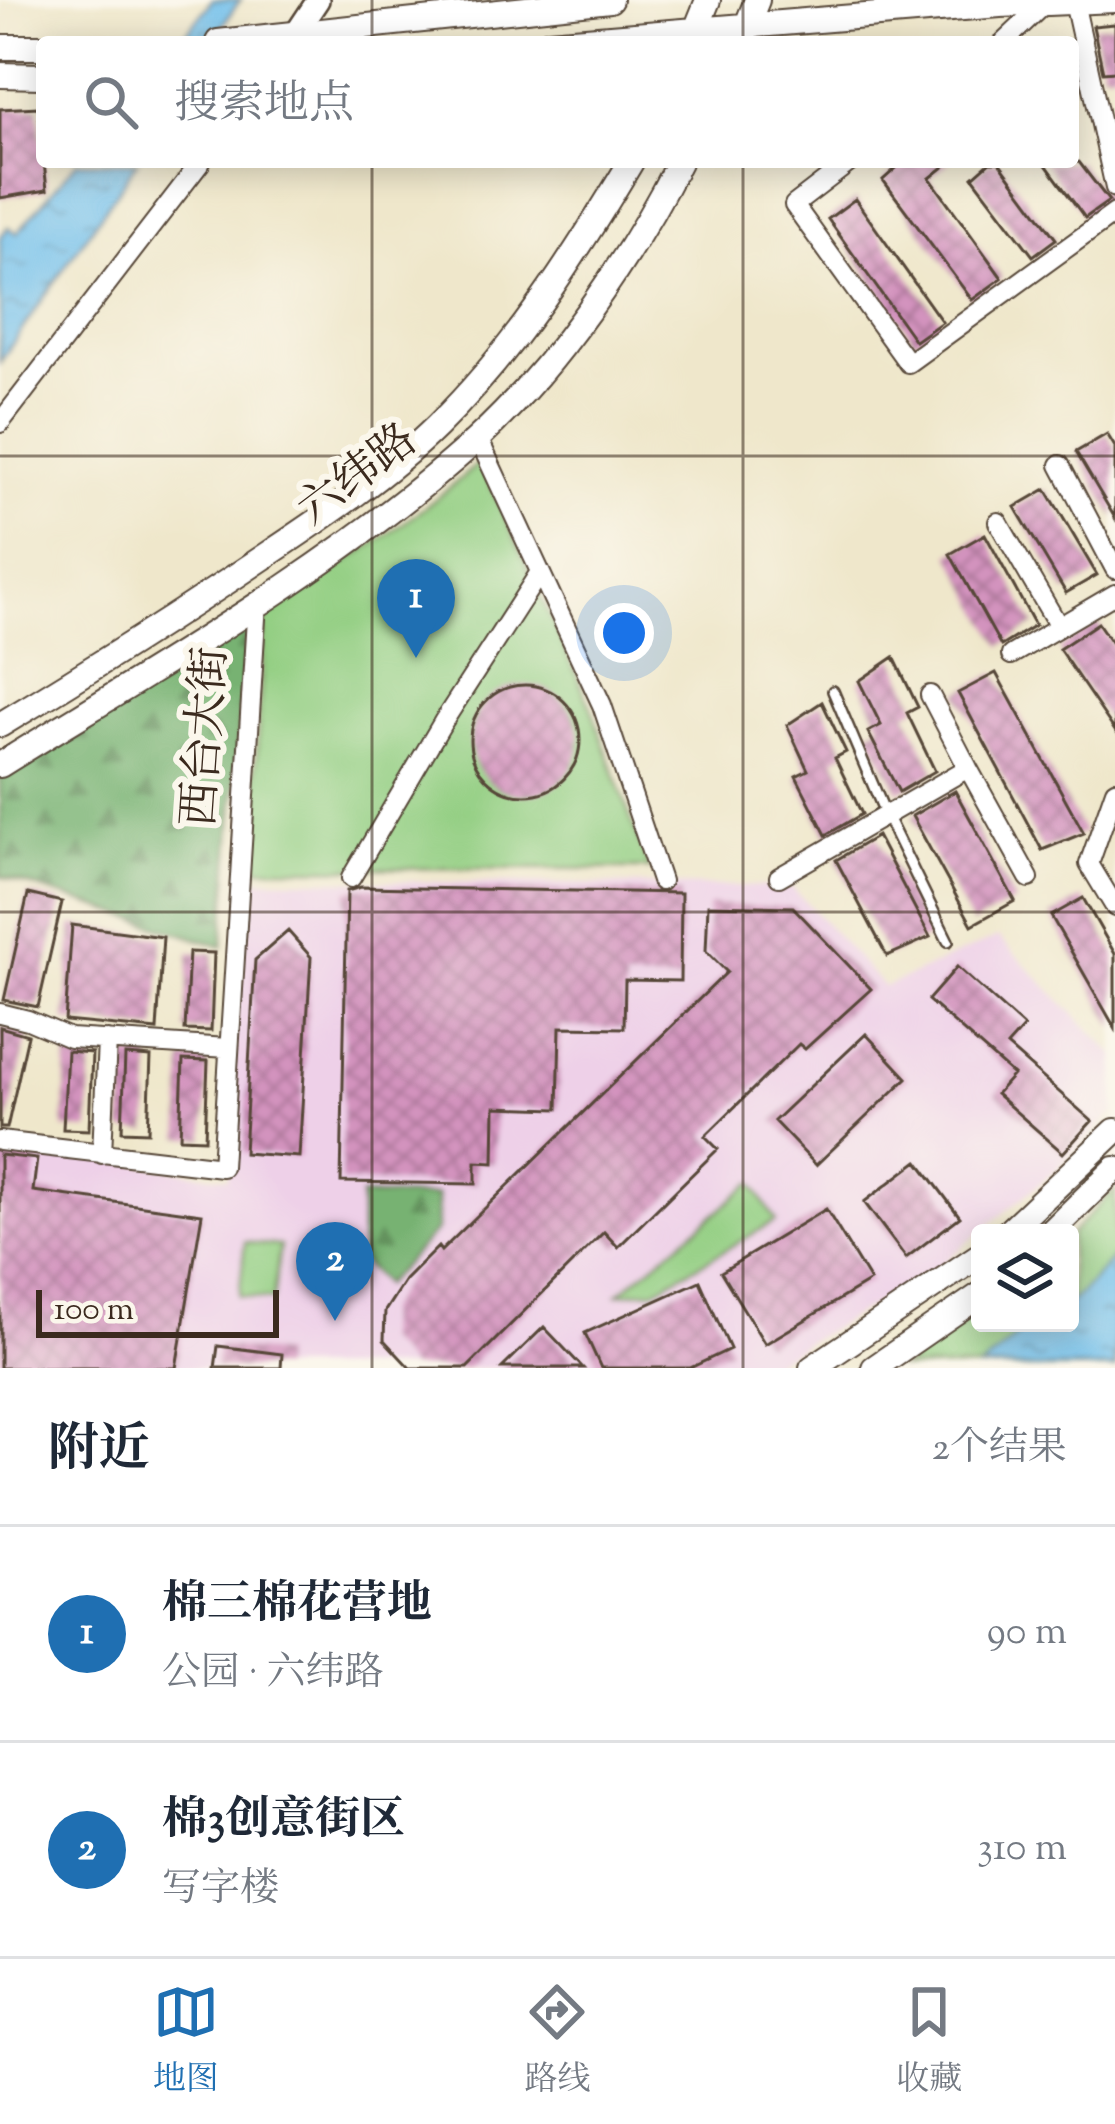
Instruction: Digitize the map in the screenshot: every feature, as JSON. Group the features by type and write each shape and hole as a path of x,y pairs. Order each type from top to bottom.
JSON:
{"main road":[{"path":"313,36 545,3 610,0"},
{"path":"693,36 708,0"},
{"path":"744,34 758,0"},
{"path":"710,36 1115,0"},
{"path":"0,47 36,47"},
{"path":"0,75 36,76"},
{"name":"六纬路","path":"0,725 322,519 434,430 493,367 566,271 627,168"},
{"name":"六纬路","path":"0,765 341,545 478,438 548,360 611,275 676,168"},
{"path":"1017,1224 1115,1131"},
{"path":"1059,1224 1115,1169"},
{"path":"812,1368 971,1261"},
{"path":"874,1368 971,1301"}],"street":[{"path":"294,36 318,0"},
{"path":"1074,2 1115,188"},
{"path":"1010,36 1045,3"},
{"path":"0,423 196,168"},
{"path":"842,168 794,206 908,363 1115,213"},
{"path":"478,438 602,705 661,881"},
{"path":"1060,465 1115,569"},
{"path":"998,522 1058,625"},
{"path":"351,878 443,722 540,572"},
{"path":"1012,655 1114,596"},
{"name":"西台大街","path":"102,1154 222,1167 257,602"},
{"path":"930,694 1029,878"},
{"path":"779,878 968,768"},
{"path":"1115,790 1089,864 1115,907"},
{"path":"0,1013 70,1038 228,1048"},
{"path":"0,1141 102,1154 107,1040"}],"lane":[{"path":"832,691 885,813 949,941"}],"shaded area":[{"path":"241,879 792,887 884,987 998,937 1115,1055 1115,1112 1055,1171 990,1224 971,1224 971,1240 933,1271 762,1368 0,1368 0,1144 228,1178"}],"green space":[{"path":"480,462 590,705 649,869 250,868 265,611 376,542"},
{"path":"247,626 223,947 0,876 0,779"},
{"path":"752,1183 776,1221 654,1290 618,1294"},
{"path":"1115,1189 1115,1368 901,1368 971,1317 971,1332 1079,1332 1079,1226"},
{"path":"361,1196 437,1196 437,1230 384,1285 361,1261"},
{"path":"245,1242 280,1246 273,1300 239,1296"}],"water":[{"path":"212,0 240,0 215,36 185,36"},
{"path":"72,168 133,168 0,362 0,238 8,227 17,233"},
{"path":"1115,1256 1115,1368 980,1368 1022,1332 1079,1332 1079,1295"}],"building":[{"path":"1115,24 1115,71 1103,72 1093,26"},
{"path":"36,107 36,168 45,168 47,190 0,198 0,109"},
{"path":"1079,162 1109,201 1085,218 1048,168 1079,168"},
{"path":"896,168 942,168 930,178 1002,278 972,300 883,180"},
{"path":"983,168 1003,168 1056,239 1033,256 973,177"},
{"path":"855,199 942,322 915,341 828,219"},
{"path":"1107,434 1115,447 1115,518 1076,452"},
{"path":"1046,489 1097,575 1066,593 1015,507"},
{"path":"985,534 1035,625 1001,646 950,554"},
{"path":"1098,623 1115,648 1115,731 1059,649"},
{"path":"894,657 918,707 907,713 935,771 899,792 868,732 881,725 859,681"},
{"path":"996,673 1084,833 1042,850 958,693"},
{"path":"525,685 546,689 564,701 576,719 580,740 576,761 564,779 546,791 525,795 504,791 486,779 474,761 470,740 474,719 486,701 504,689"},
{"path":"822,702 846,752 835,758 862,814 826,835 796,776 808,770 787,725"},
{"path":"955,791 1015,901 972,925 912,816"},
{"path":"877,836 930,937 887,956 836,860"},
{"path":"361,887 681,893 680,981 625,980 624,1028 560,1027 558,1109 495,1107 494,1163 476,1162 476,1184 341,1182 347,891"},
{"path":"28,894 62,902 38,1007 4,1000"},
{"path":"1083,898 1115,954 1115,1028 1051,916"},
{"path":"708,905 793,907 871,989 805,1049 799,1044 705,1136 718,1149 618,1247 604,1232 467,1368 410,1368 384,1340 385,1311 405,1280 438,1247 441,1251 727,972 706,951"},
{"path":"72,925 163,937 157,1030 65,1021"},
{"path":"288,931 311,957 299,1157 244,1153 255,960"},
{"path":"189,952 214,953 211,1031 185,1030"},
{"path":"957,967 1024,1027 1007,1046 1092,1121 1063,1153 996,1094 1013,1075 928,1000"},
{"path":"0,1027 28,1035 7,1128 0,1128"},
{"path":"866,1034 907,1078 816,1165 774,1121"},
{"path":"67,1051 92,1053 89,1130 63,1129"},
{"path":"125,1055 151,1057 148,1132 122,1131"},
{"path":"183,1060 208,1061 205,1139 180,1138"},
{"path":"0,1155 37,1159 33,1191 202,1214 176,1368 0,1368"},
{"path":"918,1161 960,1217 906,1258 864,1202"},
{"path":"826,1209 870,1281 765,1344 721,1272"},
{"path":"700,1281 730,1349 690,1368 601,1368 585,1333"},
{"path":"544,1327 583,1368 502,1368"},
{"path":"218,1346 282,1354 281,1368 215,1368"}],"place":[{"name":"棉三棉花营地","path":"416,658"},
{"name":"棉3创意街区","path":"335,1321"}]}
